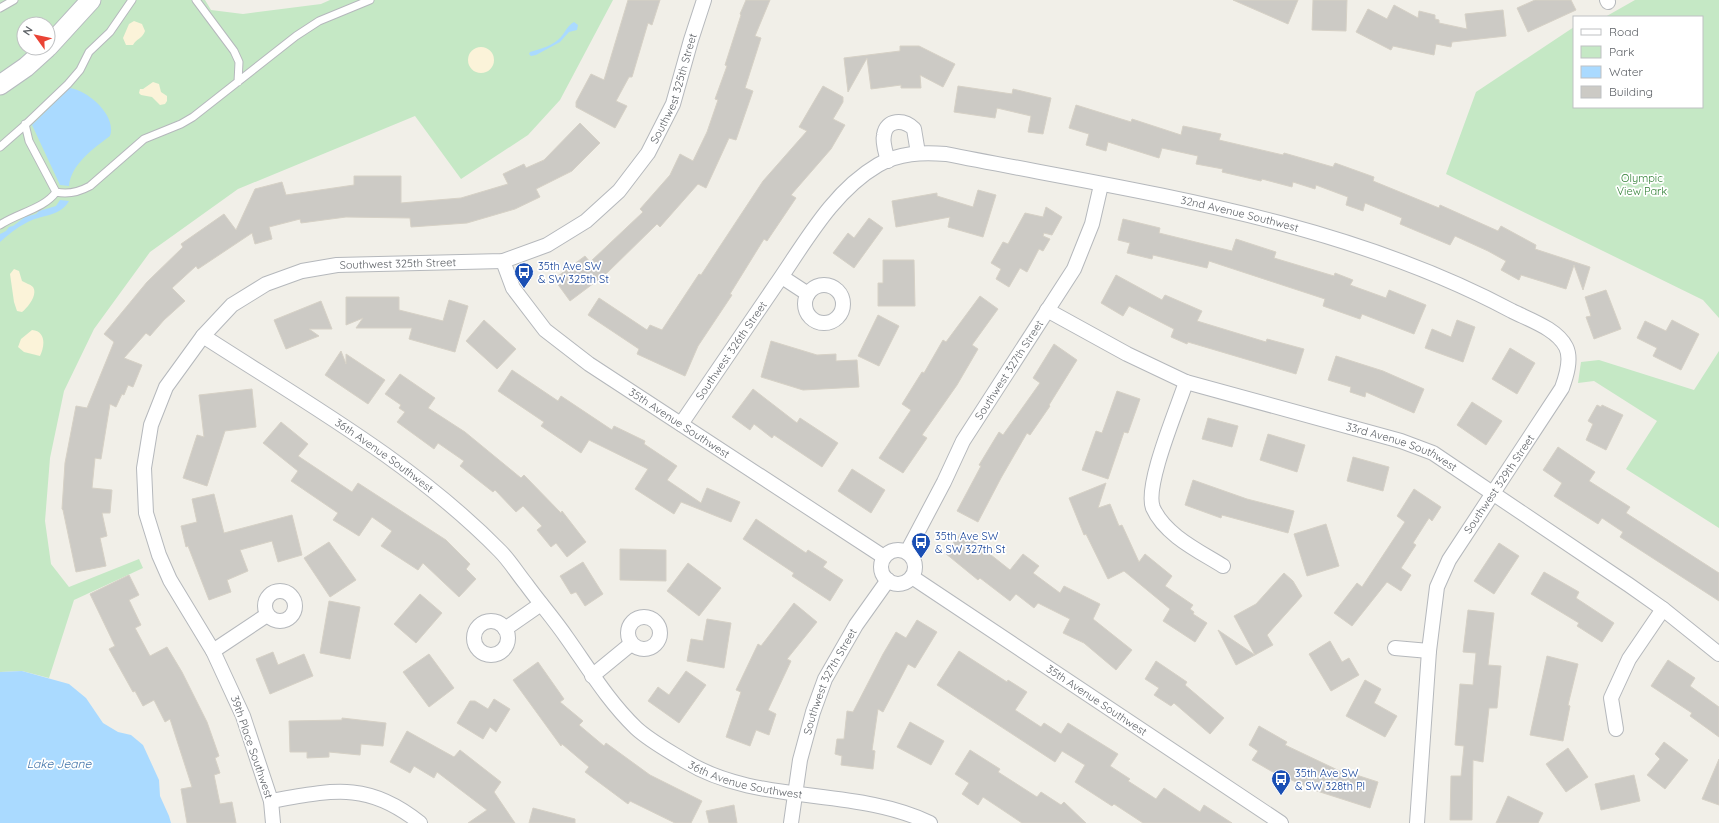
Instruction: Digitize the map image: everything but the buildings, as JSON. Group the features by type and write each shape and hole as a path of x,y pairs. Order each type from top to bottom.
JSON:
{"main road":[{"path":"56,39 91,0"},
{"path":"0,85 39,56"}],"street":[{"name":"Southwest 325th Street","path":"159,555 146,513 144,468 151,425 166,387 203,336 232,305 266,284 302,271 337,265 503,261 547,245 586,221 618,191 648,152 673,104 704,0"},
{"path":"888,161 884,134 886,128 897,121 903,122 914,129 918,153"},
{"name":"32nd Avenue Southwest","path":"901,155 918,153 946,154 1206,205 1270,221 1369,249 1493,301 1545,328"},
{"name":"Southwest 326th Street","path":"681,424 782,277 821,217 853,185 878,165 901,155"},
{"name":"Southwest 327th Street","path":"907,552 944,482 963,440 1074,269 1092,224 1101,185"},
{"name":"35th Avenue Southwest","path":"503,261 514,288 545,330 589,364 884,557"},
{"path":"782,277 808,294"},
{"name":"33rd Avenue Southwest","path":"1047,310 1147,364 1186,382 1401,441 1433,453 1493,492 1663,609 1719,654"},
{"name":"Southwest 329th Street","path":"1417,823 1429,651 1437,587 1449,560 1562,388 1568,368 1568,349 1559,336 1545,328"},
{"name":"36th Avenue Southwest","path":"203,336 340,424 463,514 503,554 567,637 592,676 614,705 638,729 687,762 719,778 759,788 854,800 913,815 930,823"},
{"path":"1186,382 1153,480 1151,500 1156,513 1173,532 1223,566"},
{"path":"897,550 907,552 911,556 915,566 912,577 908,581 898,584 888,580 882,572 881,567 884,557 892,551 897,550"},
{"name":"39th Place Southwest","path":"159,555 170,580 213,651 243,716 271,801 273,823"},
{"name":"35th Avenue Southwest","path":"912,577 1281,823"},
{"name":"Southwest 327th Street","path":"791,823 800,760 813,712 825,679 856,626 888,580"},
{"path":"505,628 541,604"},
{"path":"1616,730 1611,698 1629,659 1663,609"},
{"path":"213,651 267,615"},
{"path":"592,676 632,644"},
{"path":"1394,648 1429,651"},
{"path":"271,801 324,793 358,792 387,801 420,823"}],"lane":[{"path":"0,8 14,0"},
{"path":"0,147 24,126 80,70 89,52 110,32 132,0"},
{"path":"196,0 234,51 239,62 238,82"},
{"path":"0,225 18,214 43,203 56,192 68,194 80,191 90,186 144,139 187,121 289,40 307,28 332,15 370,0"},
{"path":"26,119 24,126 29,141 56,192"}],"green space":[{"path":"0,0 205,0 211,10 243,14 321,4 330,0 613,0 560,100 528,135 461,179 415,116 238,189 150,252 94,329 64,391 50,458 45,521 51,564 69,587 139,559 143,568 74,600 49,678 22,671 0,672"},
{"name":"Olympic View Park","path":"1635,0 1719,0 1719,318 1703,300 1446,174 1476,92 1573,28 1573,108 1703,108 1703,16 1607,16"},
{"path":"1719,351 1719,528 1626,469 1657,421 1594,381 1578,383 1581,362 1599,360 1694,390"}],"sand":[{"path":"134,21 142,24 145,31 133,45 126,45 123,38 129,24"},
{"path":"481,47 490,51 494,60 490,69 481,73 472,69 468,60 472,51"},
{"path":"153,82 159,84 161,92 167,96 167,101 165,104 160,105 152,97 141,95 139,93 140,89 143,89"},
{"path":"14,269 19,271 22,281 32,286 34,290 32,301 22,312 17,311 14,302 10,274"},
{"path":"32,330 37,331 42,336 43,348 40,356 24,352 18,347 21,339"}],"water":[{"path":"574,22 578,25 577,30 569,32 560,42 536,55 531,56 529,54 530,52 555,42"},
{"path":"70,88 77,90 93,99 105,113 111,128 110,136 84,157 74,171 69,186 60,185 32,125"},
{"path":"60,200 69,201 55,213 32,220 15,229 0,242 0,234 6,231 9,227 13,226 25,217 56,206"},
{"name":"Lake Jeane","path":"22,671 69,684 86,698 103,723 118,732 131,735 143,745 159,780 160,796 171,823 0,823 0,672"}],"place":[{"name":"35th Ave SW & SW 325th St","path":"524,289"},
{"name":"35th Ave SW & SW 327th St","path":"921,559"},
{"name":"35th Ave SW & SW 328th Pl","path":"1281,796"}]}
